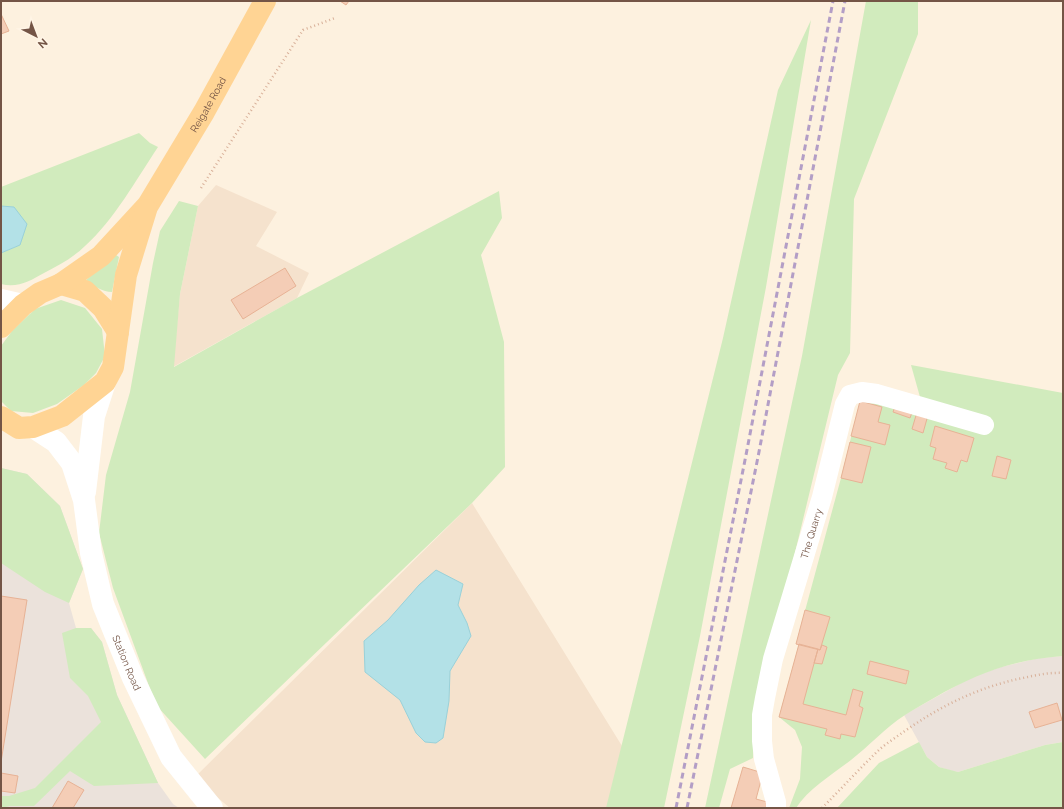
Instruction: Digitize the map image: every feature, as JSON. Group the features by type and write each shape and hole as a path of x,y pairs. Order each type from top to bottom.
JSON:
{"main road":[{"name":"Reigate Road","path":"1,327 24,305 40,293 60,284 101,256 148,205 204,112 265,1"},
{"name":"Reigate Road","path":"105,382 113,368 117,350 126,275 148,205"},
{"path":"60,284 84,291 103,308 118,332"},
{"path":"1,300 24,305"},
{"path":"13,428 62,416 105,382"},
{"name":"Station Road","path":"84,500 94,416 105,382"},
{"name":"Station Road","path":"13,428 56,442 72,463 84,500 91,553 104,604 133,678 171,757 212,808"}],"street":[{"name":"The Quarry","path":"776,808 776,802 764,759 762,715 773,659 822,497 845,404 850,395 862,392 877,394 984,425"}],"path":[{"path":"201,188 303,30 335,18"},
{"path":"822,808 881,748 927,716 972,693 997,684 1048,673 1063,673"}],"shaded area":[{"path":"216,185 277,212 256,246 309,273 297,298 173,367 180,294 198,206"},
{"path":"1,468 27,474 60,506 83,569 69,603 76,628 91,628 102,642 117,695 158,783 173,804 179,808 1,808"},
{"path":"472,503 622,746 612,808 230,808 194,778"},
{"path":"1063,656 1063,742 1045,745 958,772 952,771 939,767 927,757 904,715 972,677 1001,667 1039,658"}],"green space":[{"path":"866,1 918,1 918,34 854,199 850,353 838,375 784,598 757,701 753,758 730,769 719,808 705,808 802,356"},
{"path":"811,20 766,287 700,636 664,808 606,808 723,338 778,90"},
{"path":"139,133 150,143 158,147 115,212 96,236 71,258 34,279 13,285 1,284 1,253 20,245 14,207 1,206 1,187"},
{"path":"499,191 502,218 481,255 504,342 505,467 472,503 205,759 156,705 113,588 99,533 106,475 130,392 160,231 179,201 198,206 180,294 174,367 297,298"},
{"path":"116,255 119,257 112,292 98,288 86,280"},
{"path":"61,300 85,308 102,329 105,356 96,373 84,385 57,404 33,413 11,411 1,401 1,346 12,331 35,309"},
{"path":"911,365 1063,393 1063,656 1011,664 966,681 950,689 898,720 851,760 807,794 796,808 789,808 800,779 802,747 795,730 779,717 799,644 796,644 841,478 860,401 871,399 928,415 985,435 989,419 920,397"},
{"path":"1,468 27,474 60,506 83,569 69,603 45,592 1,563"},
{"path":"76,628 91,628 102,642 117,695 158,783 94,786 70,771 34,806 10,806 1,808 1,796 9,796 35,788 101,722 88,696 70,678 62,633"},
{"path":"919,742 927,757 939,767 958,772 1045,745 1063,742 1063,808 837,808 879,763"}],"water":[{"path":"1,206 14,207 27,224 20,245 1,253"},
{"path":"436,570 463,584 458,605 467,623 471,636 450,671 449,701 443,738 436,743 425,742 416,733 400,700 365,672 364,641 388,620 419,585"}],"building":[{"path":"340,1 349,1 346,5"},
{"path":"1,14 9,31 1,34"},
{"path":"285,268 296,286 243,319 231,300"},
{"path":"860,401 882,407 878,422 890,425 885,445 851,436"},
{"path":"896,404 913,410 910,418 893,412"},
{"path":"917,412 928,415 923,433 912,429"},
{"path":"935,426 974,438 967,462 961,460 957,472 945,468 947,463 933,459 936,448 930,446"},
{"path":"850,442 871,447 862,483 841,478"},
{"path":"997,456 1011,460 1006,479 992,476"},
{"path":"1,596 27,600 1,762"},
{"path":"805,610 830,617 820,650 796,644"},
{"path":"799,644 818,649 803,704 846,715 853,689 863,692 859,706 863,708 855,737 841,734 840,739 825,735 827,729 779,717"},
{"path":"822,645 827,647 822,664 814,663 818,649 820,650"},
{"path":"870,661 909,671 906,684 867,674"},
{"path":"1057,703 1062,720 1035,728 1029,712"},
{"path":"743,767 763,773 756,799 771,803 769,808 731,808"},
{"path":"1,773 18,776 15,793 1,791"},
{"path":"68,781 84,790 73,808 52,808"}],"railway":[{"path":"676,808 746,455 833,1"},
{"path":"687,808 758,457 845,1"}]}
